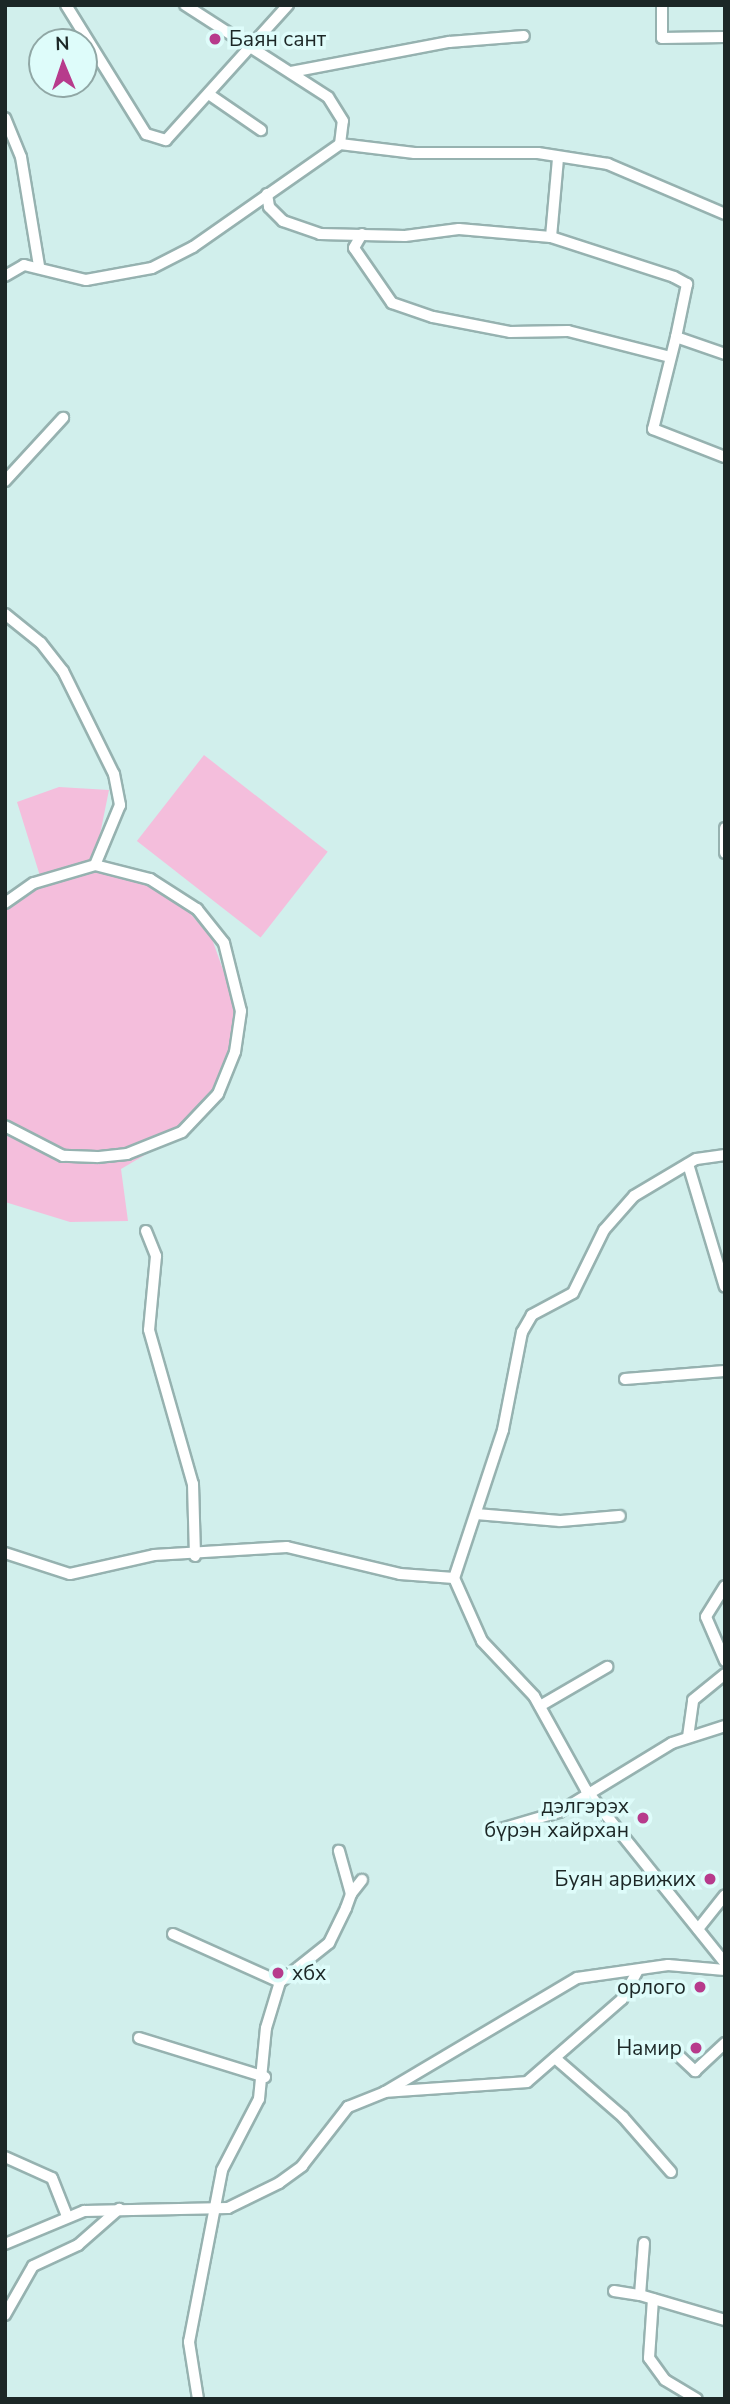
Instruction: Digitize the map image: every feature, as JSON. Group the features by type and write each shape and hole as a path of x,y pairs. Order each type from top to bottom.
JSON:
{"street":[{"path":"66,5 146,134 174,136 204,92 261,130"},
{"path":"186,5 291,72 340,109 340,144"},
{"path":"210,95 248,47 288,5"},
{"path":"662,5 662,38 725,37"},
{"path":"291,72 449,42 524,36"},
{"path":"5,118 21,157 40,265"},
{"path":"340,144 357,151 499,150 608,164 725,214"},
{"path":"5,276 40,265 60,277 86,280 152,268 340,144"},
{"path":"551,237 558,158"},
{"path":"267,194 269,207 284,221 320,234 459,229 551,237 687,284 653,429 725,457"},
{"path":"362,234 354,248 392,303 458,322 510,332 568,331 670,357"},
{"path":"676,337 725,354"},
{"path":"5,481 64,418"},
{"path":"5,614 41,643 63,671 114,774 120,805 95,865"},
{"path":"725,828 725,853"},
{"path":"5,903 34,883 95,865 176,892 211,925 233,964 239,990 235,1052 218,1094 182,1132 127,1154 63,1156 5,1126"},
{"path":"725,1155 688,1164 634,1196 604,1230 573,1293 532,1315 522,1332 503,1430 454,1578 482,1641 513,1669 540,1706 589,1793 725,1963"},
{"path":"688,1164 725,1287"},
{"path":"146,1231 156,1256 149,1330 192,1484 195,1556"},
{"path":"625,1379 725,1371"},
{"path":"476,1514 560,1521 620,1516"},
{"path":"5,1553 70,1574 151,1556 195,1556 288,1547 400,1574 454,1578"},
{"path":"725,1586 706,1617 725,1661"},
{"path":"540,1706 607,1667"},
{"path":"688,1737 693,1700 725,1674"},
{"path":"494,1831 559,1812 688,1737 725,1726"},
{"path":"339,1851 351,1894"},
{"path":"198,2399 189,2342 222,2171 250,2123 265,2077 265,2028 280,1982 329,1943 351,1894 362,1880"},
{"path":"698,1929 725,1895"},
{"path":"173,1934 280,1982"},
{"path":"5,2245 67,2216 166,2205 215,2212 279,2183 302,2166 348,2107 385,2092 560,1986 676,1965 725,1970"},
{"path":"385,2092 517,2086 555,2058 622,1999 637,1972"},
{"path":"139,2038 265,2077"},
{"path":"680,2057 695,2071 725,2043"},
{"path":"555,2058 623,2117 671,2172"},
{"path":"5,2157 52,2178 67,2216"},
{"path":"5,2315 33,2266 78,2245 119,2209"},
{"path":"640,2295 644,2243"},
{"path":"614,2291 640,2295 725,2320"},
{"path":"653,2299 649,2358 665,2380 697,2399"}],"shaded area":[{"path":"204,755 328,852 261,938 137,841"},
{"path":"59,787 109,790 93,869 132,873 190,913 212,939 235,1003 226,1070 210,1101 160,1146 121,1169 128,1221 70,1222 5,1202 5,893 40,876 17,802"}],"place":[{"name":"Баян сант","path":"215,39"},
{"name":"дэлгэрэх бүрэн хайрхан","path":"643,1818"},
{"name":"Буян арвижих","path":"710,1879"},
{"name":"хбх","path":"278,1973"},
{"name":"орлого","path":"700,1987"},
{"name":"Намир","path":"696,2048"}]}
